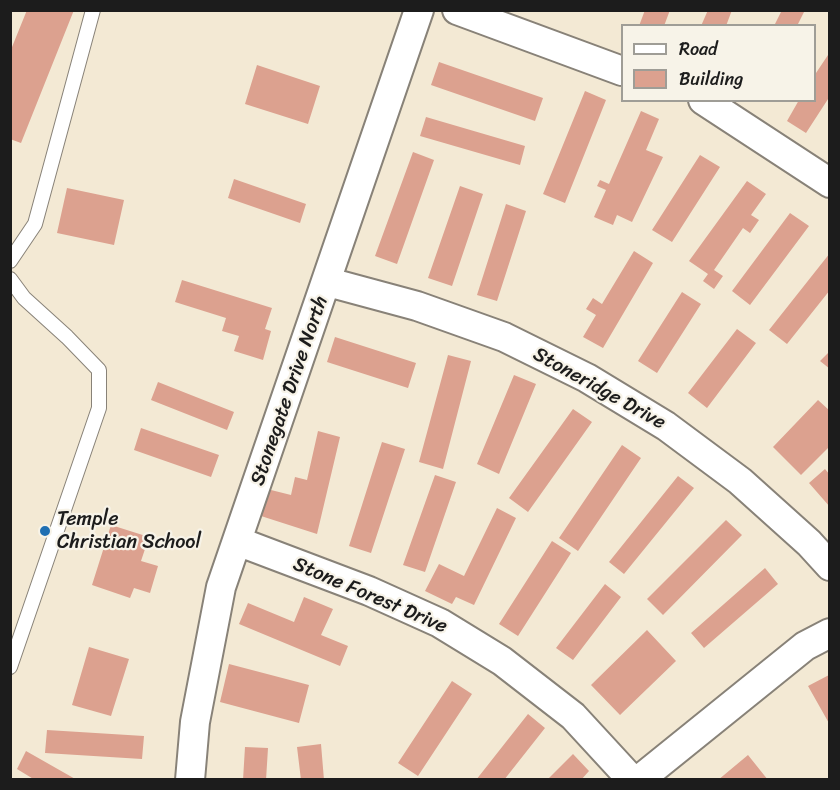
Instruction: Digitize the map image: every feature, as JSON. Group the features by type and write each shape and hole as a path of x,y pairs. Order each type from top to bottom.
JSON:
{"street":[{"name":"Stonegate Drive North","path":"190,780 195,722 221,587 328,282 419,10"},
{"path":"457,10 621,71"},
{"path":"706,102 830,183"},
{"name":"Stoneridge Drive","path":"328,282 417,306 504,337 587,378 666,426 740,481 830,566"},
{"name":"Stone Forest Drive","path":"237,541 369,591 440,623 502,661 573,716 633,780"},
{"path":"639,780 805,646 830,633"}],"lane":[{"path":"10,261 35,224 93,10"},
{"path":"10,279 24,298 99,370 99,408 10,666"}],"building":[{"path":"27,10 74,10 21,143 10,139 10,52"},
{"path":"645,10 670,10 665,24 640,24"},
{"path":"708,10 732,10 727,24 702,24"},
{"path":"782,10 805,10 798,24 775,24"},
{"path":"830,52 830,96 806,133 787,121 798,102 816,102 816,73"},
{"path":"439,62 543,98 535,121 431,85"},
{"path":"257,65 320,86 308,124 245,104"},
{"path":"585,91 606,100 565,203 543,194"},
{"path":"641,111 659,119 646,150 663,157 632,222 617,215 613,225 594,217 606,190 597,186 600,180 609,184"},
{"path":"426,117 525,146 520,165 420,136"},
{"path":"413,152 434,160 397,264 375,256"},
{"path":"700,155 720,167 672,242 652,230"},
{"path":"234,179 306,204 300,223 228,198"},
{"path":"747,181 766,194 751,215 759,220 750,233 743,228 714,270 723,276 714,289 703,281 708,274 689,261"},
{"path":"460,186 483,194 452,286 428,278"},
{"path":"67,188 124,200 114,245 57,233"},
{"path":"506,204 526,211 497,301 477,295"},
{"path":"790,213 809,226 750,305 732,291"},
{"path":"634,251 653,263 603,348 583,337 596,315 586,309 593,298 602,304"},
{"path":"830,253 830,290 787,344 769,330"},
{"path":"182,280 272,308 265,329 271,331 263,360 234,351 239,336 222,331 226,318 175,302"},
{"path":"682,292 701,304 657,373 638,361"},
{"path":"737,329 756,343 707,408 688,393"},
{"path":"335,337 416,363 408,388 327,362"},
{"path":"830,351 830,369 820,361"},
{"path":"448,355 471,361 443,469 419,462"},
{"path":"514,375 536,384 499,474 477,464"},
{"path":"158,382 234,412 227,430 151,400"},
{"path":"818,400 830,411 830,446 801,475 773,447"},
{"path":"573,409 592,422 528,512 509,498"},
{"path":"141,428 219,455 211,477 134,450"},
{"path":"318,431 340,437 317,534 261,516 267,489 291,495 295,477 307,480"},
{"path":"382,442 405,449 371,553 349,546"},
{"path":"622,445 641,458 578,551 559,538"},
{"path":"825,469 830,475 830,507 809,483"},
{"path":"435,475 456,482 425,572 403,565"},
{"path":"678,476 694,488 624,574 609,562"},
{"path":"497,508 516,518 474,605 456,597 452,604 425,591 439,564 464,576"},
{"path":"726,520 742,535 663,615 647,599"},
{"path":"111,525 149,537 141,561 158,566 150,593 134,588 130,598 92,585"},
{"path":"552,541 571,553 518,636 499,624"},
{"path":"765,568 778,584 704,648 691,633"},
{"path":"605,584 621,597 573,660 556,648"},
{"path":"304,597 333,609 321,635 348,646 340,666 239,624 248,603 294,622"},
{"path":"647,630 676,661 620,715 591,685"},
{"path":"89,647 129,659 111,716 72,705"},
{"path":"229,664 309,685 299,723 220,702"},
{"path":"830,676 830,725 808,686"},
{"path":"452,681 472,694 418,776 398,763"},
{"path":"528,714 545,728 504,780 476,780"},
{"path":"47,730 144,736 142,759 45,753"},
{"path":"321,744 324,780 301,780 297,747"},
{"path":"245,747 268,748 266,780 243,780"},
{"path":"26,751 77,780 35,780 17,769"},
{"path":"573,754 589,771 581,780 547,780"},
{"path":"748,755 768,780 718,780"}],"place":[{"name":"Temple Christian School","path":"45,531"}]}
